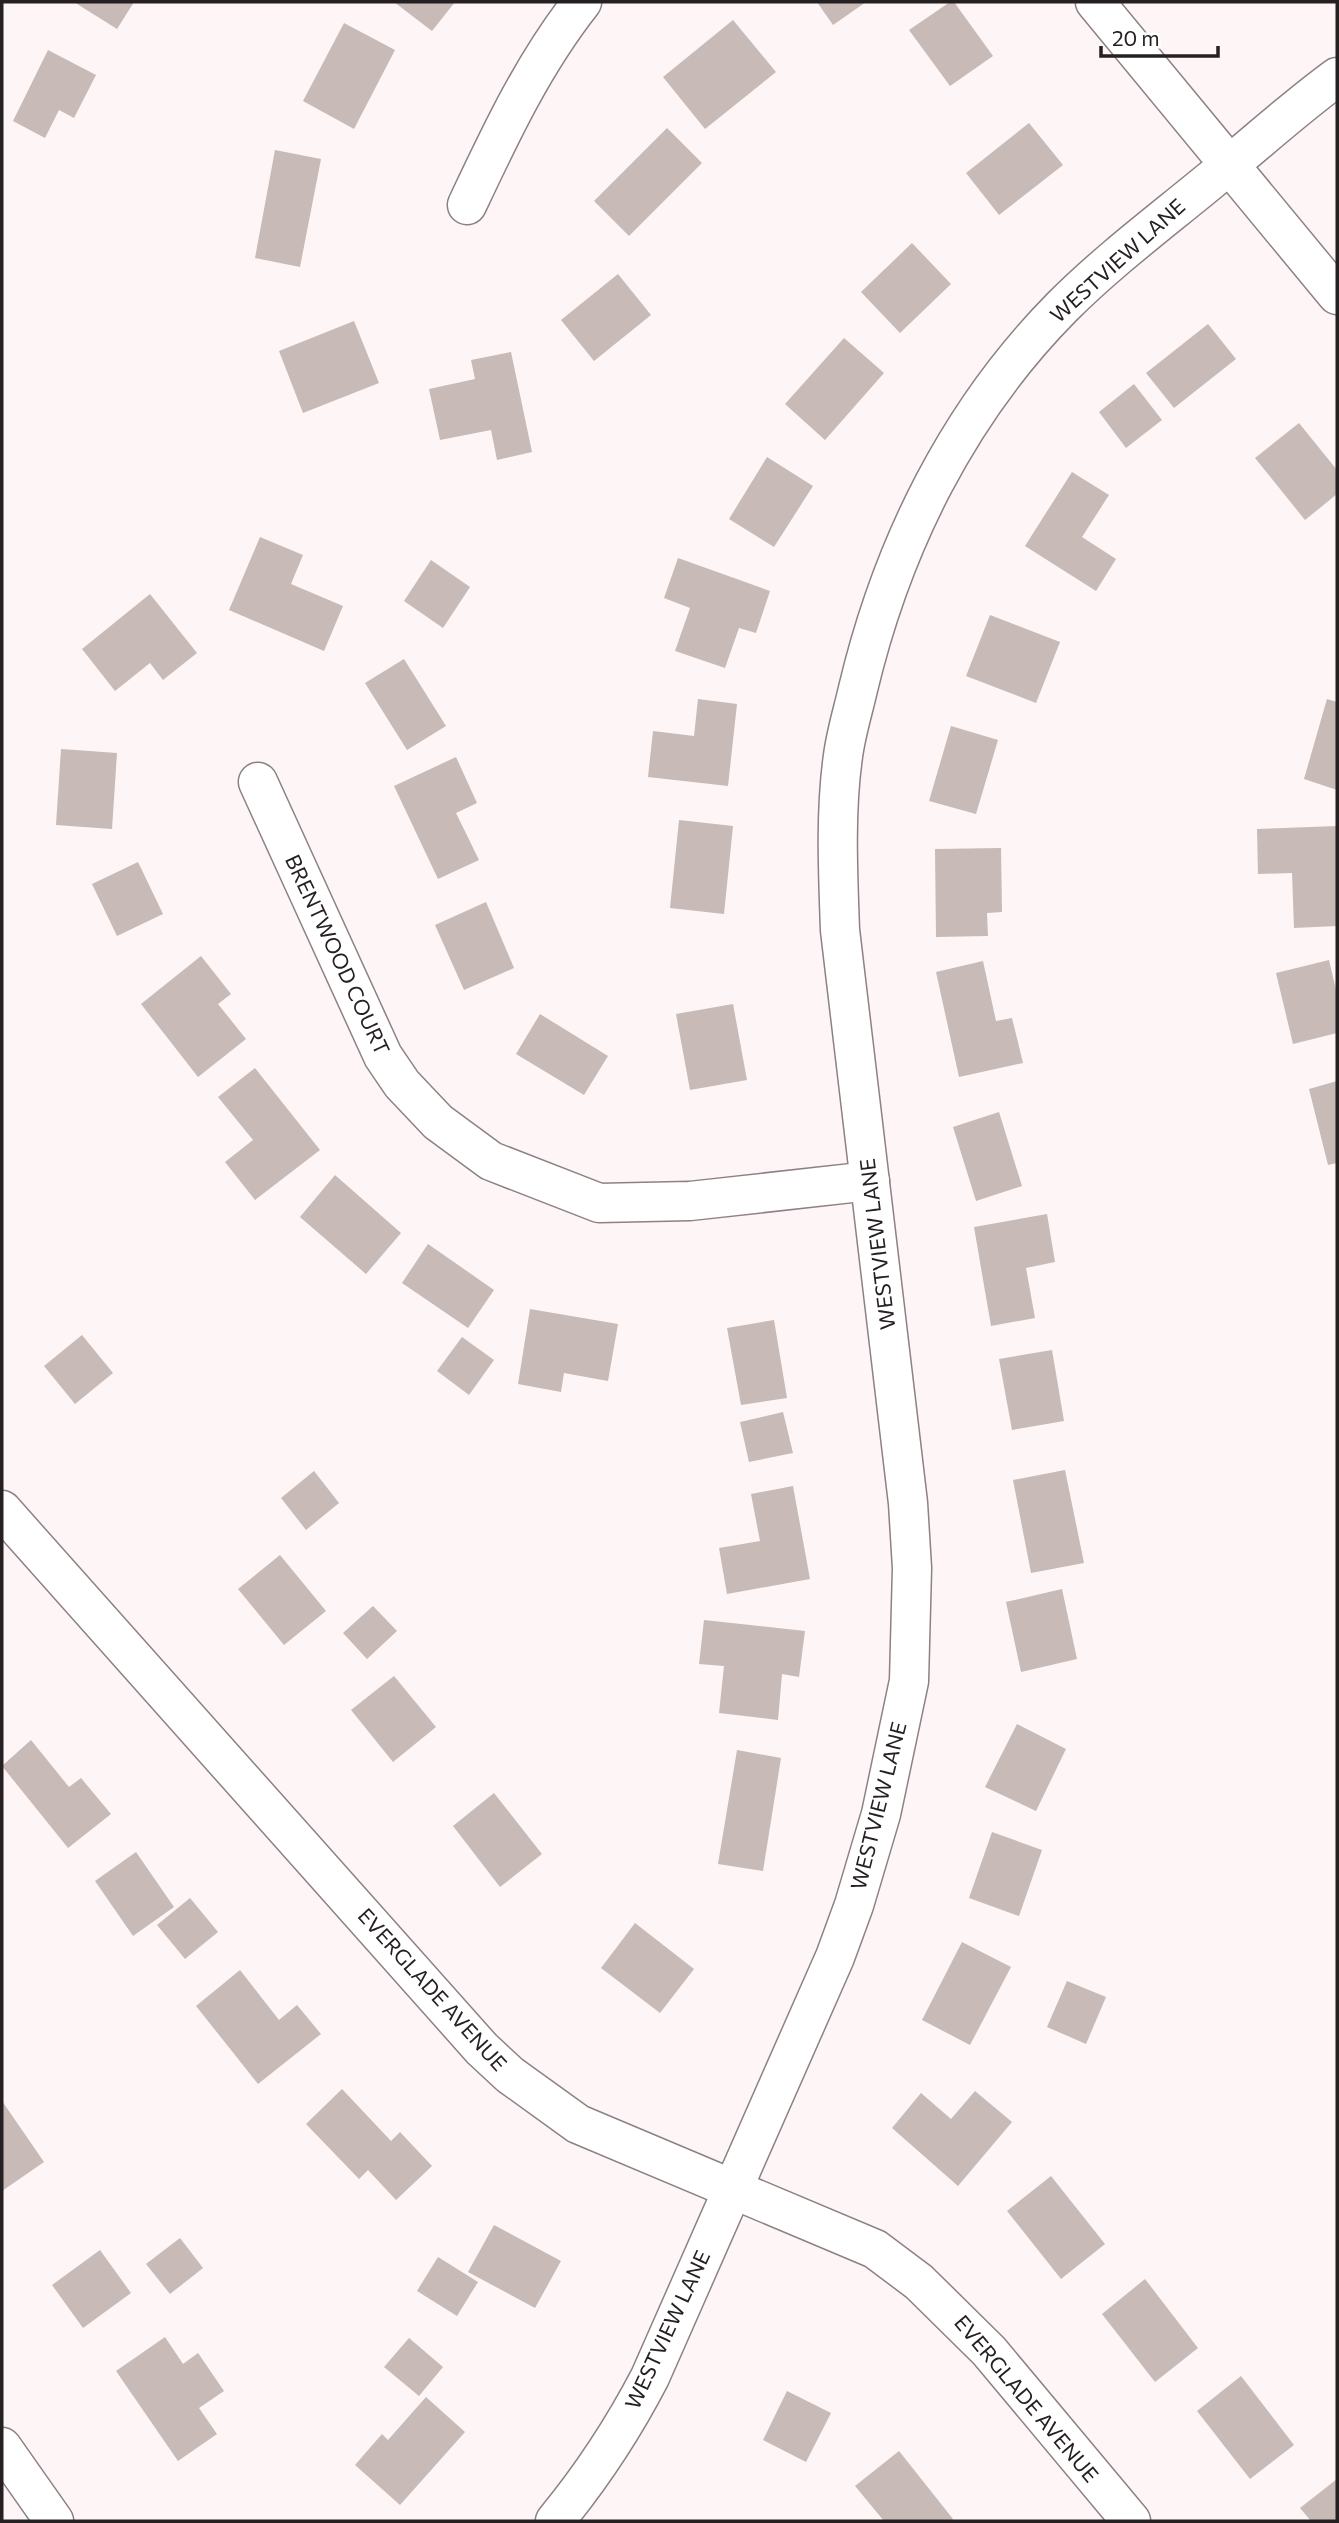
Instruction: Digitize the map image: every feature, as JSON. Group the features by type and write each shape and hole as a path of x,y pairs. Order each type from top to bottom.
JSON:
{"street":[{"path":"467,205 540,62 582,2"},
{"path":"1095,2 1337,295"},
{"name":"WESTVIEW LANE","path":"555,2521 586,2484 640,2397 835,1957 854,1905 881,1814 909,1681 912,1568 908,1503 840,930 838,867 843,756 871,635 898,558 930,489 972,416 1009,367 1061,308 1106,267 1337,77"},
{"name":"BRENTWOOD COURT","path":"258,782 383,1056 401,1084 438,1122 491,1161 599,1203 690,1201 870,1181"},
{"name":"EVERGLADE AVENUE","path":"2,1510 482,2049 510,2075 578,2123 875,2249 919,2282 989,2351 1131,2521"},
{"path":"2,2447 54,2521"}],"building":[{"path":"74,2 134,2 117,29"},
{"path":"394,2 455,2 432,31"},
{"path":"817,2 866,2 833,25"},
{"path":"950,2 954,2 993,56 950,86 909,30"},
{"path":"733,20 776,72 705,129 663,77"},
{"path":"344,23 395,50 354,129 303,101"},
{"path":"48,50 96,75 74,118 59,110 45,138 13,121"},
{"path":"1029,123 1063,165 999,215 966,173"},
{"path":"667,128 702,163 629,236 594,201"},
{"path":"275,150 321,159 300,267 255,258"},
{"path":"912,243 951,284 900,333 861,292"},
{"path":"618,274 651,315 594,361 561,320"},
{"path":"354,321 379,383 303,413 279,351"},
{"path":"1208,324 1236,359 1174,408 1146,373"},
{"path":"844,338 884,373 825,440 785,404"},
{"path":"511,352 532,452 497,460 491,430 440,440 429,389 475,379 471,360"},
{"path":"1134,384 1162,420 1126,448 1099,412"},
{"path":"1299,423 1337,470 1337,494 1305,520 1255,458"},
{"path":"767,457 813,486 774,547 729,519"},
{"path":"1072,472 1109,495 1082,537 1116,559 1096,591 1025,546"},
{"path":"260,537 303,555 291,584 343,606 324,651 229,610"},
{"path":"678,558 770,591 756,633 739,628 725,668 675,651 690,608 664,598"},
{"path":"431,560 470,587 443,628 404,601"},
{"path":"150,594 197,653 163,680 150,663 115,691 82,649"},
{"path":"990,615 1060,642 1036,703 966,676"},
{"path":"404,659 446,726 407,750 365,683"},
{"path":"698,699 737,704 728,786 648,777 653,731 694,736"},
{"path":"1327,699 1337,702 1337,790 1304,779"},
{"path":"951,726 998,740 976,814 929,801"},
{"path":"61,749 117,753 112,829 56,825"},
{"path":"456,757 477,803 456,813 479,860 438,879 394,786"},
{"path":"679,820 733,826 724,914 670,908"},
{"path":"1337,826 1337,926 1294,928 1292,873 1258,874 1257,829"},
{"path":"1001,848 1002,912 987,913 988,936 936,937 935,849"},
{"path":"138,862 163,914 117,936 92,884"},
{"path":"486,902 514,968 464,990 435,925"},
{"path":"201,956 231,994 218,1004 246,1039 198,1077 141,1004"},
{"path":"1329,960 1337,994 1337,1033 1293,1044 1276,973"},
{"path":"983,961 996,1021 1012,1018 1023,1063 959,1077 936,972"},
{"path":"733,1004 747,1080 690,1090 676,1014"},
{"path":"540,1014 608,1056 584,1095 516,1054"},
{"path":"255,1068 320,1150 255,1200 225,1162 253,1140 218,1097"},
{"path":"1337,1081 1337,1163 1328,1165 1309,1089"},
{"path":"999,1112 1022,1186 976,1201 953,1127"},
{"path":"335,1175 401,1233 366,1274 300,1217"},
{"path":"1047,1214 1055,1262 1026,1268 1035,1318 991,1326 974,1227"},
{"path":"428,1244 494,1290 468,1328 402,1283"},
{"path":"530,1309 618,1324 608,1381 564,1373 561,1392 518,1384"},
{"path":"774,1320 787,1398 741,1405 727,1328"},
{"path":"82,1335 113,1373 75,1404 44,1366"},
{"path":"462,1337 494,1360 469,1395 437,1371"},
{"path":"1052,1350 1064,1421 1012,1430 999,1359"},
{"path":"783,1412 793,1453 749,1462 740,1422"},
{"path":"1065,1470 1084,1563 1031,1573 1013,1480"},
{"path":"314,1471 339,1503 306,1530 281,1498"},
{"path":"793,1486 810,1579 727,1594 719,1548 760,1541 751,1494"},
{"path":"280,1555 326,1611 284,1645 238,1589"},
{"path":"1062,1589 1077,1659 1021,1672 1006,1602"},
{"path":"373,1606 397,1631 367,1659 343,1633"},
{"path":"704,1620 805,1631 799,1677 782,1674 778,1720 719,1713 724,1666 699,1664"},
{"path":"394,1676 436,1727 393,1762 351,1710"},
{"path":"1017,1724 1066,1749 1036,1811 985,1787"},
{"path":"31,1740 69,1787 81,1778 111,1814 68,1848 2,1766"},
{"path":"737,1750 781,1758 763,1871 718,1864"},
{"path":"494,1793 542,1854 500,1887 453,1826"},
{"path":"992,1832 1042,1850 1019,1916 969,1898"},
{"path":"136,1852 174,1907 133,1936 95,1881"},
{"path":"190,1898 218,1932 185,1959 157,1925"},
{"path":"635,1923 694,1969 660,2013 601,1968"},
{"path":"962,1942 1011,1967 970,2045 922,2020"},
{"path":"240,1970 279,2020 297,2005 321,2034 258,2084 196,2006"},
{"path":"1067,1981 1106,1997 1086,2044 1047,2027"},
{"path":"342,2089 391,2141 400,2132 432,2166 396,2200 368,2170 359,2179 306,2124"},
{"path":"975,2091 1012,2122 958,2186 892,2128 921,2093 951,2119"},
{"path":"2,2101 44,2162 2,2191"},
{"path":"1051,2176 1105,2244 1061,2279 1007,2211"},
{"path":"494,2225 561,2261 535,2308 468,2272"},
{"path":"180,2238 203,2268 170,2294 146,2264"},
{"path":"100,2250 131,2293 83,2328 52,2285"},
{"path":"438,2257 478,2282 457,2316 417,2291"},
{"path":"1145,2279 1198,2348 1155,2382 1102,2314"},
{"path":"165,2337 183,2364 198,2353 224,2391 199,2408 217,2434 178,2461 116,2371"},
{"path":"409,2338 443,2367 419,2396 384,2367"},
{"path":"1241,2376 1294,2445 1250,2479 1197,2411"},
{"path":"787,2391 831,2413 806,2462 763,2440"},
{"path":"426,2397 465,2432 400,2505 355,2465 382,2434 388,2440"},
{"path":"899,2451 953,2519 884,2521 855,2486"},
{"path":"1337,2479 1337,2521 1311,2521 1300,2508"}]}
